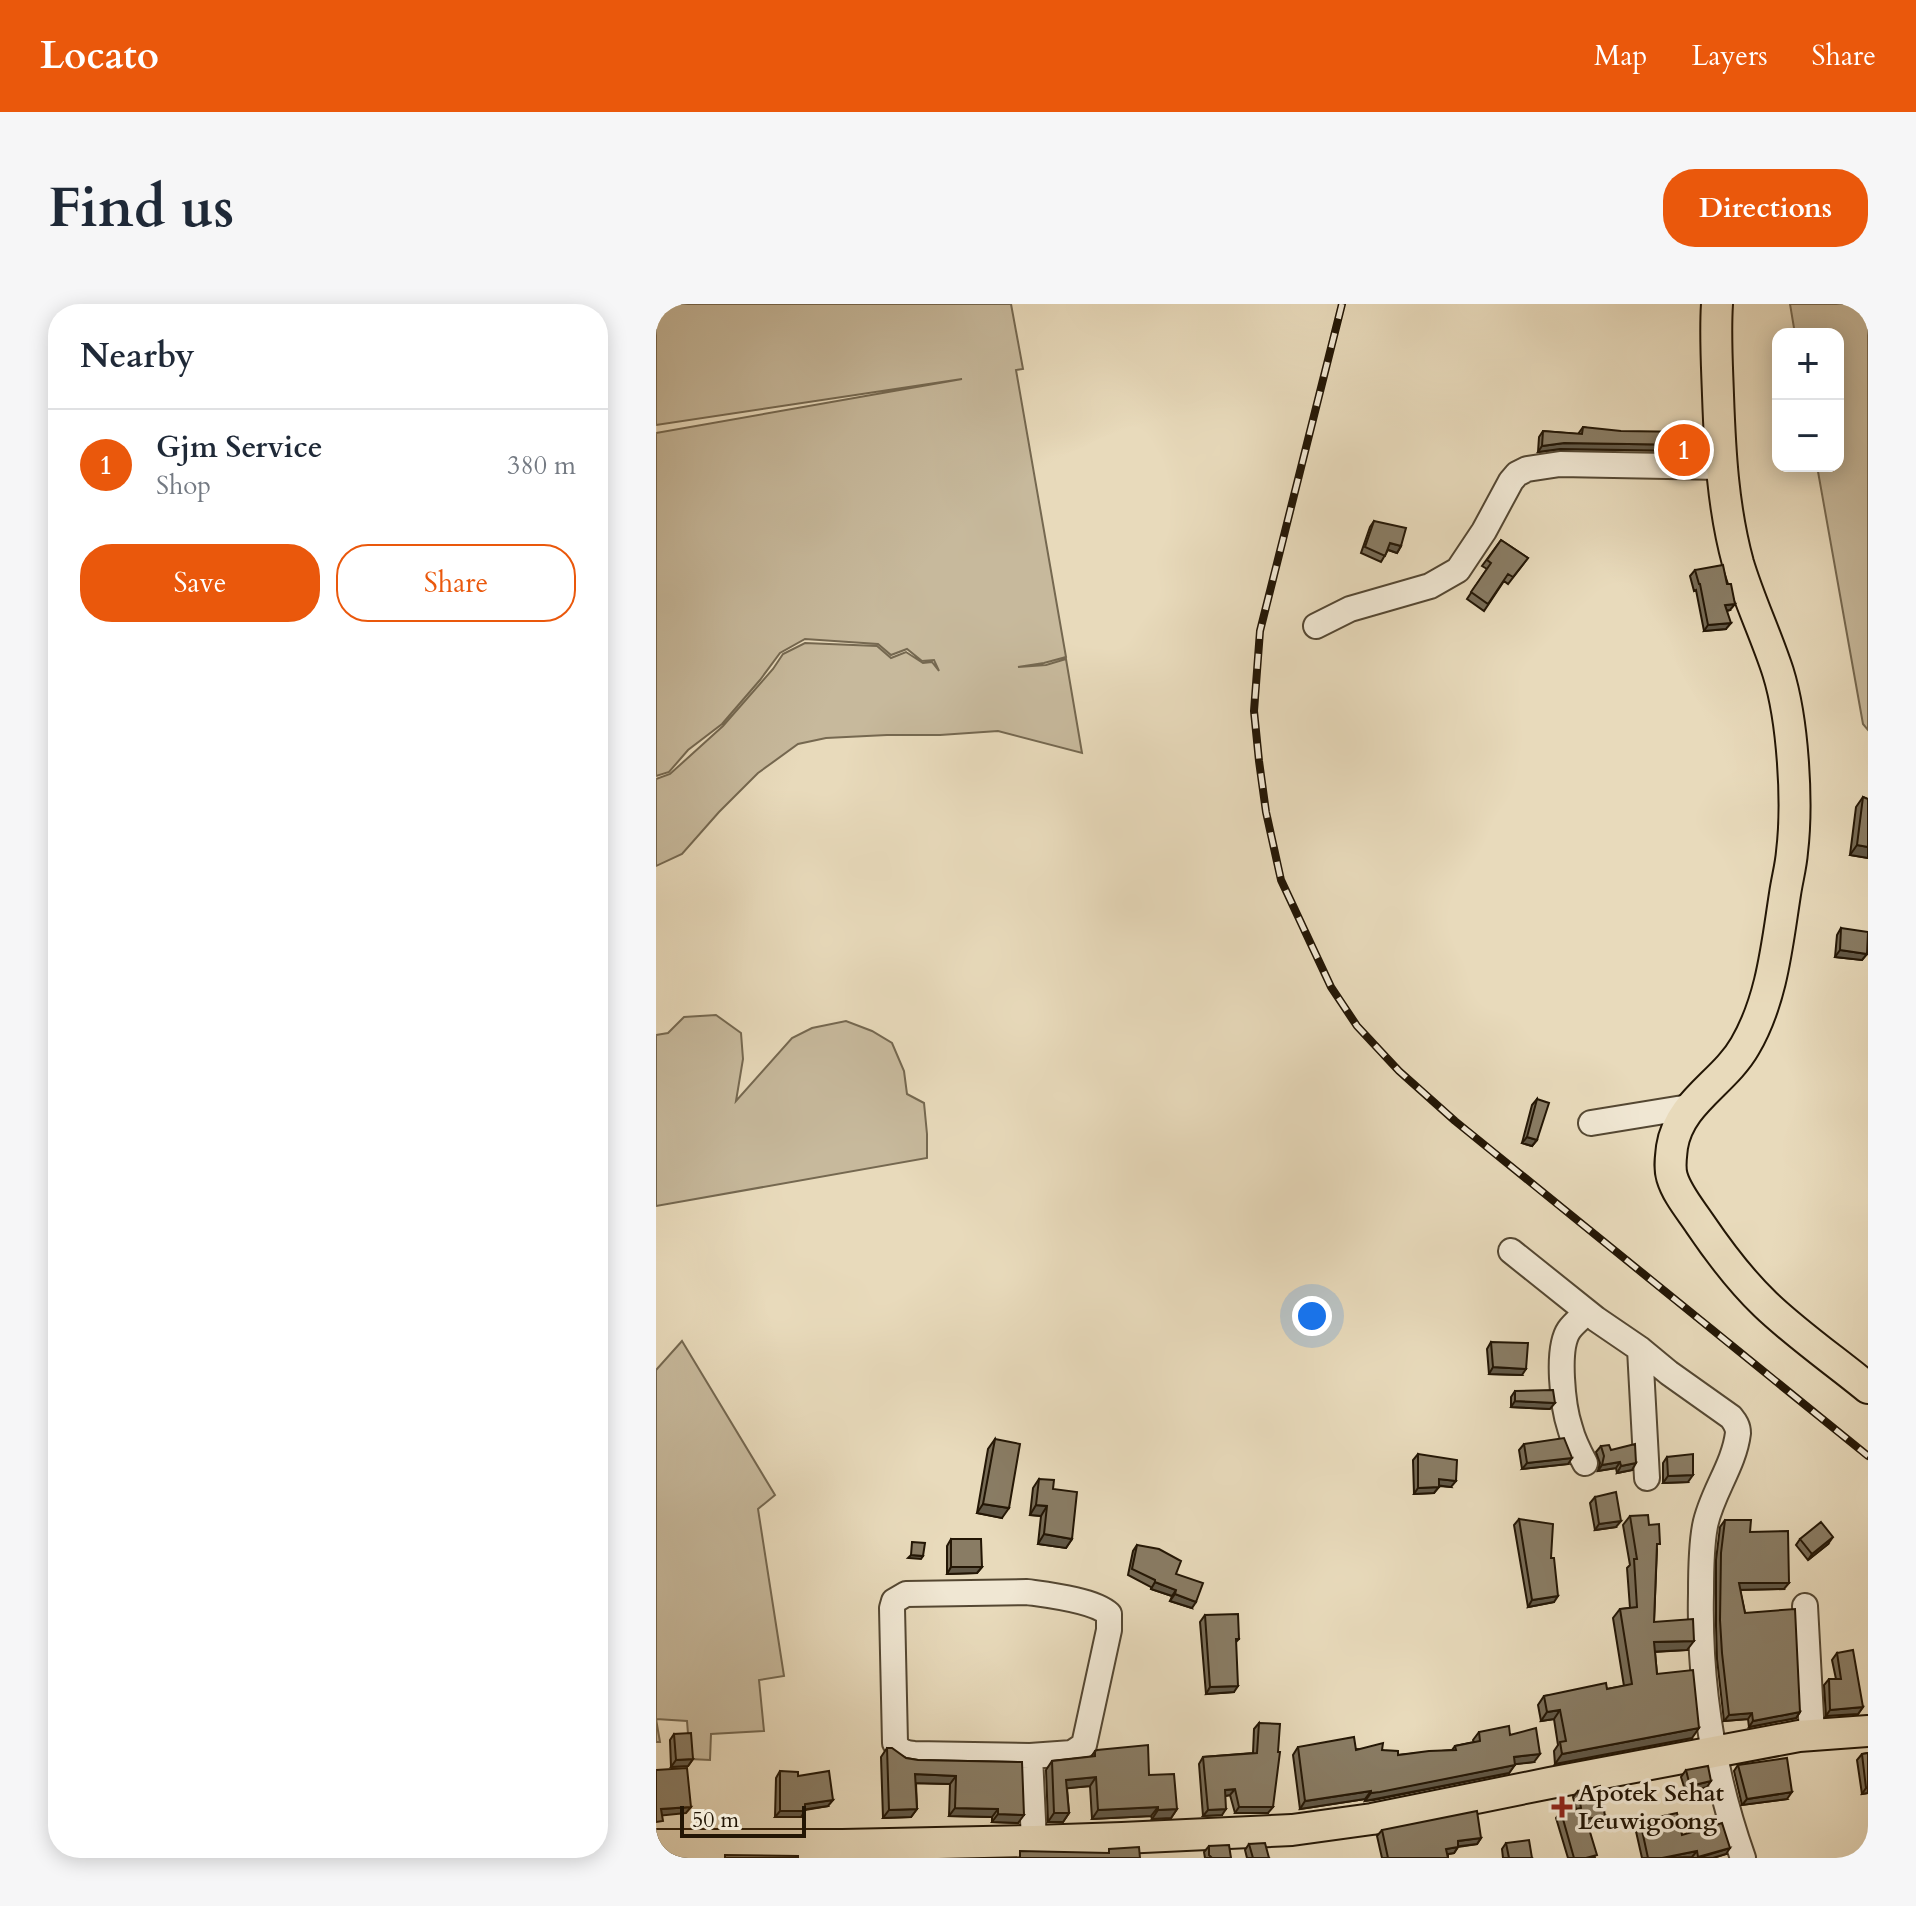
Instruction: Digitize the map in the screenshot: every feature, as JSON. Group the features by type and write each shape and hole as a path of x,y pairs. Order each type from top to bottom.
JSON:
{"main road":[{"path":"1717,304 1724,495 1739,564 1778,673 1784,700 1794,792 1792,851 1778,944 1764,1006 1745,1047 1730,1068 1689,1107 1674,1138 1670,1160 1672,1176 1679,1193 1737,1275 1766,1305 1868,1388"},
{"path":"656,1845 1034,1841 1292,1830 1372,1819 1812,1735 1868,1731"}],"street":[{"path":"1316,626 1350,609 1430,586 1458,570 1511,481 1527,469 1560,464 1721,467"},
{"path":"1591,1123 1689,1107"},
{"path":"1511,1251 1587,1312 1731,1417 1737,1427 1730,1461 1705,1526 1701,1563 1701,1662 1714,1754 1743,1858"},
{"path":"1585,1463 1570,1430 1566,1412 1562,1358 1567,1333 1587,1312"},
{"path":"1640,1349 1647,1478"},
{"path":"1027,1592 1064,1598 1106,1611 1110,1619 1109,1630 1084,1745 1072,1753 1030,1756 914,1754 898,1749 895,1743 894,1601 906,1594 1027,1592"},
{"path":"1805,1606 1812,1735"},
{"path":"1030,1756 1034,1841"}],"shaded area":[{"path":"656,304 1011,304 1023,369 1016,370 1066,657 1018,667 1046,665 1066,659 1082,753 998,731 826,738 798,744 758,773 682,854 656,866 656,779 670,774 723,726 783,654 805,643 877,646 891,658 906,652 923,663 932,662 939,671 934,660 922,661 907,649 891,655 878,644 805,639 780,653 722,724 688,750 669,772 656,776 656,433 962,379 656,425"},
{"path":"1790,304 1868,304 1868,730 1863,724 1818,472 1844,472 1844,328 1794,328"},
{"path":"716,1015 741,1033 743,1059 736,1101 792,1038 812,1028 846,1021 892,1043 904,1071 907,1094 924,1103 927,1158 656,1206 656,1035 668,1033 684,1017"},
{"path":"682,1341 775,1495 758,1509 784,1676 759,1680 764,1731 711,1734 710,1760 690,1759 687,1721 656,1719 656,1370"},
{"path":"656,1719 660,1742 656,1742"}],"building":[{"path":"1583,427 1692,432 1692,445 1564,443 1542,446 1543,431 1582,434"},
{"path":"1374,521 1406,528 1401,546 1390,543 1385,556 1365,547"},
{"path":"1501,540 1528,558 1513,577 1508,574 1488,604 1471,592 1491,563 1487,560"},
{"path":"1723,565 1735,604 1725,605 1731,623 1708,625 1695,570"},
{"path":"1863,797 1868,799 1868,847 1857,845"},
{"path":"1841,928 1868,932 1867,954 1840,950"},
{"path":"1537,1099 1549,1103 1537,1140 1527,1137"},
{"path":"1491,1342 1528,1343 1526,1369 1493,1367"},
{"path":"1553,1390 1555,1403 1515,1401 1515,1391"},
{"path":"1564,1438 1572,1458 1527,1463 1524,1444"},
{"path":"995,1439 1020,1444 1009,1508 983,1504"},
{"path":"1635,1444 1636,1463 1602,1465 1604,1456 1601,1446 1609,1445 1611,1450"},
{"path":"1418,1454 1457,1460 1456,1481 1439,1479 1439,1487 1418,1488"},
{"path":"1693,1454 1693,1475 1668,1476 1667,1457"},
{"path":"1039,1479 1054,1480 1053,1489 1077,1492 1072,1539 1044,1534 1047,1506 1036,1505"},
{"path":"1616,1492 1621,1521 1599,1524 1595,1497"},
{"path":"1648,1515 1649,1525 1659,1524 1654,1622 1693,1619 1694,1641 1654,1642 1657,1674 1693,1670 1699,1728 1562,1754 1560,1742 1566,1741 1560,1710 1547,1712 1544,1696 1606,1683 1607,1689 1632,1684 1620,1609 1637,1607 1634,1559 1637,1559 1630,1516"},
{"path":"1519,1519 1553,1524 1551,1558 1554,1558 1558,1596 1532,1600"},
{"path":"1725,1520 1751,1520 1750,1532 1788,1531 1789,1583 1739,1583 1745,1613 1795,1609 1800,1712 1753,1721 1752,1713 1729,1715 1720,1620"},
{"path":"1821,1522 1833,1537 1812,1554 1800,1539"},
{"path":"951,1539 981,1539 982,1567 951,1567"},
{"path":"912,1542 925,1543 923,1556 911,1555"},
{"path":"1137,1545 1159,1549 1181,1561 1176,1574 1203,1583 1196,1602 1175,1594 1176,1590 1132,1569"},
{"path":"1238,1614 1238,1686 1210,1687 1205,1615"},
{"path":"1853,1650 1863,1707 1830,1710 1829,1679 1841,1679 1837,1653"},
{"path":"1259,1723 1280,1724 1273,1807 1239,1807 1235,1789 1225,1790 1226,1809 1208,1810 1203,1757 1257,1753"},
{"path":"1509,1726 1510,1735 1536,1728 1540,1754 1514,1757 1515,1765 1380,1792 1305,1801 1298,1747 1354,1737 1356,1750 1383,1743 1382,1750 1398,1751 1398,1755 1456,1750 1455,1746 1480,1741 1479,1732"},
{"path":"691,1733 693,1759 676,1760 674,1734"},
{"path":"1148,1745 1149,1775 1174,1774 1177,1809 1098,1810 1096,1777 1066,1780 1069,1813 1054,1813 1052,1761 1095,1756 1097,1750"},
{"path":"887,1748 906,1758 918,1760 1022,1762 1024,1815 998,1814 998,1809 955,1808 956,1776 915,1774 917,1809 889,1810"},
{"path":"1868,1753 1868,1787 1866,1788 1862,1754"},
{"path":"1787,1758 1792,1792 1747,1799 1738,1765"},
{"path":"1708,1766 1711,1781 1690,1786 1686,1770"},
{"path":"687,1768 691,1807 661,1809 663,1821 656,1822 656,1770"},
{"path":"780,1771 798,1772 798,1776 829,1771 833,1800 805,1804 805,1811 780,1811"},
{"path":"1600,1786 1605,1816 1586,1819 1597,1855 1574,1858 1561,1812 1581,1808 1578,1791"},
{"path":"1477,1811 1481,1838 1458,1841 1458,1847 1446,1849 1448,1858 1388,1858 1382,1830"},
{"path":"1677,1813 1682,1835 1722,1823 1730,1848 1698,1857 1697,1851 1648,1858 1640,1821"},
{"path":"1529,1840 1532,1858 1509,1858 1506,1843"},
{"path":"1265,1843 1269,1858 1253,1858 1249,1844"},
{"path":"1229,1845 1231,1858 1212,1858 1209,1855 1209,1846"},
{"path":"1139,1847 1140,1858 1020,1858 1020,1851 1109,1853 1109,1849"},
{"path":"725,1855 798,1856 798,1858 725,1858"}],"railway":[{"path":"1342,304 1260,631 1254,711 1266,812 1281,880 1331,987 1357,1026 1399,1071 1455,1121 1868,1456"}],"place":[{"name":"Gjm Service","path":"1684,450"},
{"name":"Apotek Sehat Leuwigoong","path":"1562,1807"}]}
